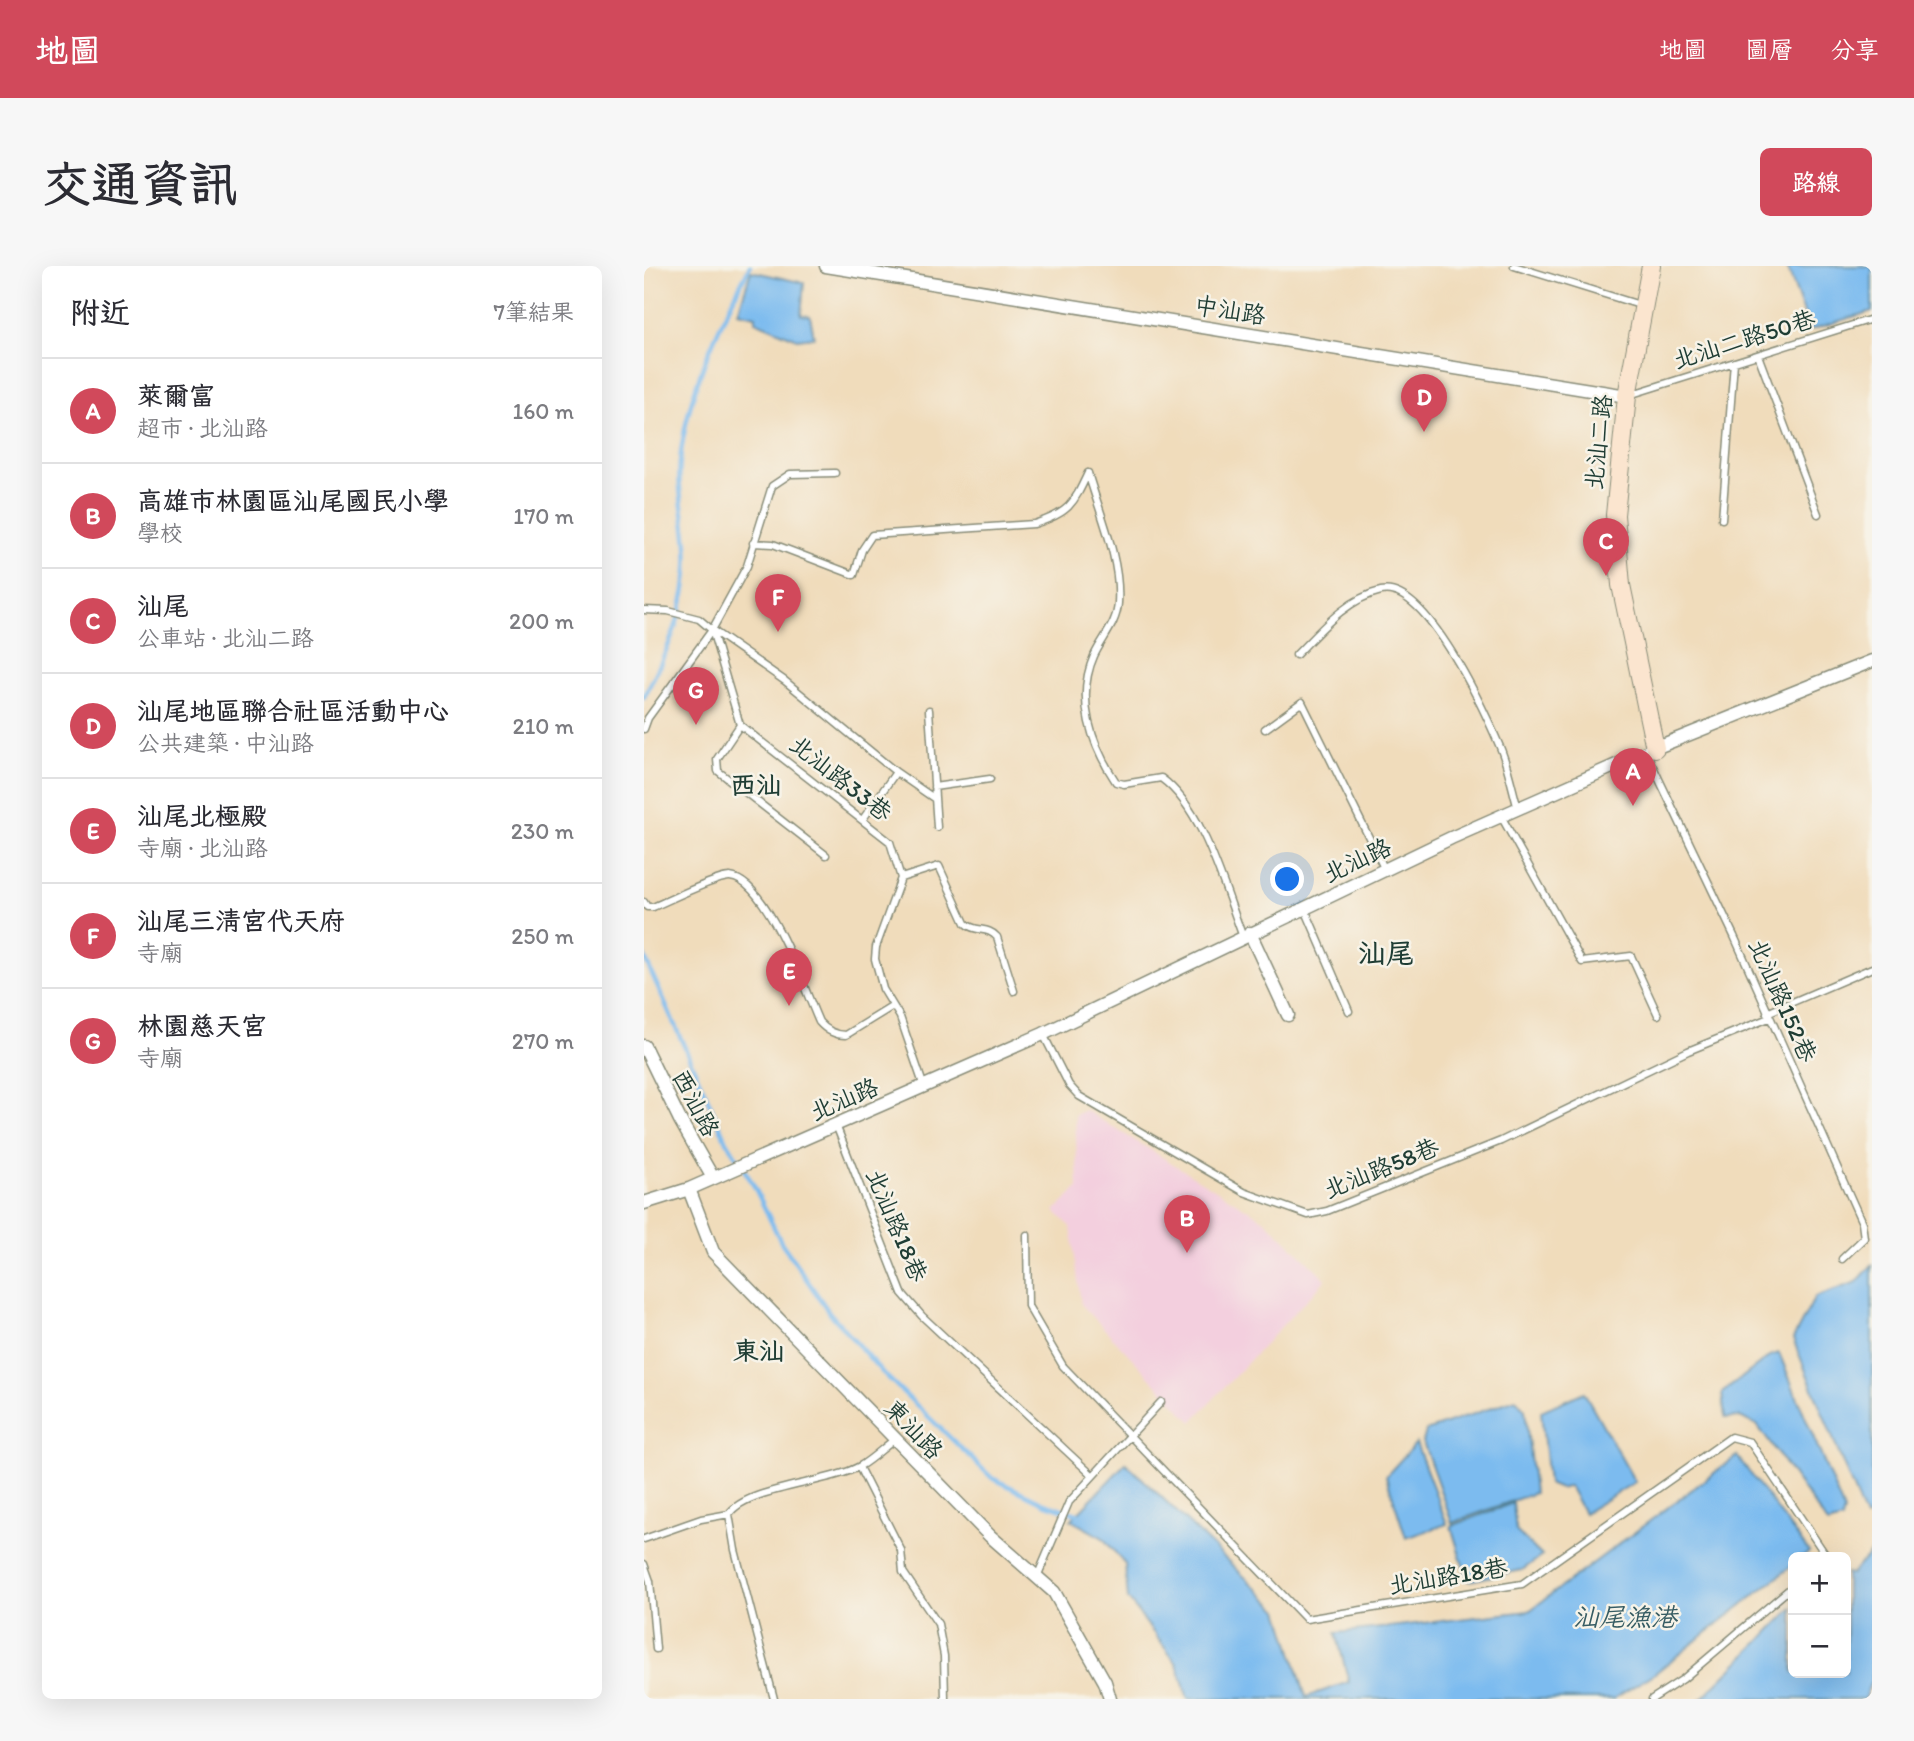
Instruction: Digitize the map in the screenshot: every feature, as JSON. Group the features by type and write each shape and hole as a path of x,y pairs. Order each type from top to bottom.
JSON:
{"street":[{"name":"中汕路","path":"826,266 1627,396"},
{"name":"北汕二路","path":"1651,266 1627,396 1615,515 1616,551 1651,750"},
{"name":"北汕路","path":"644,1203 688,1189 1043,1034 1246,935 1501,816 1651,750 1872,662"},
{"path":"1246,935 1288,1015"},
{"name":"西汕路","path":"644,1046 680,1120 719,1175"},
{"name":"東汕路","path":"688,1189 713,1252 990,1536 1054,1592 1105,1682 1110,1699"}],"lane":[{"path":"1514,266 1643,307"},
{"name":"北汕二路50巷","path":"1627,396 1872,319"},
{"path":"1758,355 1818,514"},
{"path":"1722,519 1734,362"},
{"path":"644,729 648,718 712,630 747,566 772,486 783,477 835,473"},
{"path":"753,543 773,544 854,575 862,550 872,535 1034,524 1060,516 1073,504 1088,473 1113,558 1118,603 1115,619 1093,657 1086,689 1087,722 1104,764 1116,782 1124,784 1161,778 1170,785 1199,825 1246,935"},
{"path":"1296,655 1344,608 1382,590 1400,593 1424,610 1467,678 1501,750 1518,809"},
{"name":"北汕路33巷","path":"644,610 668,611 699,619 785,681 895,772 935,799"},
{"path":"712,630 740,725 717,759 718,771 826,855"},
{"path":"1265,729 1302,702 1385,870"},
{"path":"929,709 937,827"},
{"name":"北汕路33巷","path":"740,725 890,842 901,878"},
{"name":"北汕路152巷","path":"1651,750 1864,1230 1864,1238 1842,1259"},
{"path":"863,819 895,772"},
{"path":"934,787 989,779"},
{"path":"1501,816 1582,962 1631,956 1658,1015"},
{"path":"924,1087 900,1017 883,989 875,959 876,947 901,878 940,866 965,923 974,929 991,931 997,937 1014,991"},
{"path":"644,902 647,906 653,906 723,878 738,880 770,910 818,1022 824,1027 838,1035 846,1035 893,1006"},
{"path":"1304,908 1349,1011"},
{"name":"北汕路58巷","path":"1043,1034 1069,1085 1079,1096 1244,1192 1308,1215 1327,1211 1501,1141 1688,1051 1872,968"},
{"name":"北汕路18巷","path":"835,1125 902,1293 922,1316 1091,1474"},
{"name":"北汕路18巷","path":"1027,1235 1028,1306 1063,1366 1306,1619 1522,1584 1731,1437 1750,1443 1824,1552"},
{"path":"1037,1577 1069,1502 1091,1474 1161,1402"},
{"path":"774,1699 735,1550 729,1514 735,1505 750,1497 796,1487 859,1467 894,1440"},
{"path":"859,1467 901,1550 903,1572 938,1623 944,1656 945,1699"},
{"path":"644,1539 701,1519 729,1514"},
{"path":"644,1563 650,1581 656,1649"},
{"path":"1652,1699 1683,1679 1788,1590"}],"shaded area":[{"path":"1085,1110 1265,1220 1326,1279 1192,1422 1081,1304 1071,1227 1055,1211 1078,1188 1075,1115"}],"water":[{"path":"1787,266 1872,266 1872,311 1810,330"},
{"path":"751,271 804,283 801,315 810,316 814,337 797,339 755,321 756,316 738,312"},
{"path":"1872,1265 1872,1515 1865,1518 1793,1339 1815,1297 1857,1282"},
{"path":"1779,1353 1844,1511 1842,1520 1828,1524 1757,1425 1740,1417 1725,1418 1722,1393 1770,1356"},
{"path":"1584,1392 1635,1482 1584,1513 1569,1486 1560,1489 1548,1484 1541,1411"},
{"path":"1516,1399 1525,1410 1534,1493 1452,1523 1423,1442 1426,1431"},
{"path":"1416,1443 1447,1524 1406,1538 1386,1476"},
{"name":"汕尾漁港","path":"1737,1456 1809,1552 1788,1552 1788,1569 1654,1674 1613,1699 1188,1699 1177,1664 1128,1599 1125,1564 1103,1538 1071,1520 1126,1463 1279,1610 1306,1697 1349,1682 1336,1633 1529,1611"},
{"path":"1513,1503 1516,1531 1542,1556 1522,1570 1468,1581 1451,1526"},
{"path":"1872,1551 1872,1679 1864,1699 1701,1699 1788,1613 1788,1678 1851,1678 1851,1574"}],"waterway":[{"path":"644,697 670,642 685,586 687,546 679,472 689,410 716,336 750,266"},
{"path":"644,956 725,1138 754,1186 781,1242 829,1312 882,1372 992,1478 1044,1503 1077,1514"}],"place":[{"name":"汕尾地區聯合社區活動中心","path":"1424,432"},
{"name":"汕尾","path":"1606,576"},
{"name":"汕尾三清宮代天府","path":"778,632"},
{"name":"林園慈天宮","path":"696,725"},
{"name":"萊爾富","path":"1633,806"},
{"name":"汕尾北極殿","path":"789,1006"},
{"name":"高雄市林園區汕尾國民小學","path":"1187,1253"}],"district":[{"name":"西汕","path":"756,785"},
{"name":"汕尾","path":"1386,953"},
{"name":"東汕","path":"759,1351"}]}
